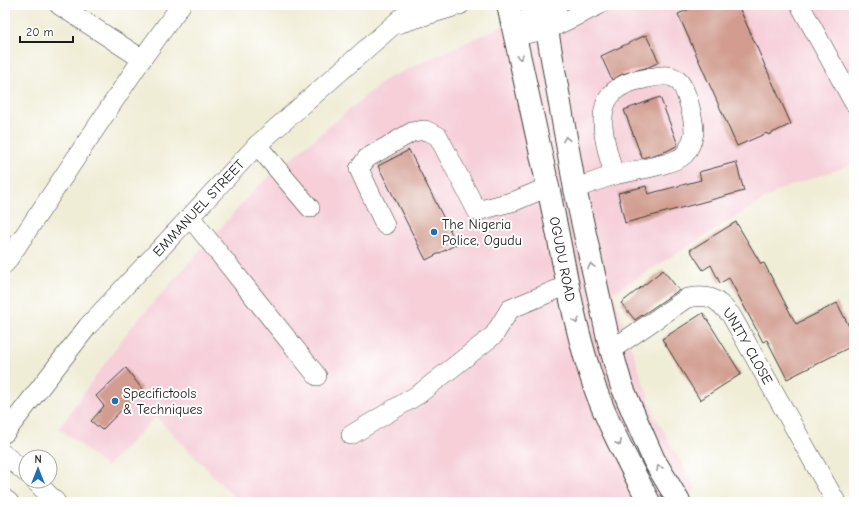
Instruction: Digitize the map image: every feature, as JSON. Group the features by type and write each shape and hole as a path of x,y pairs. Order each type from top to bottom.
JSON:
{"main road":[{"name":"OGUDU ROAD","path":"543,16 575,189 599,303 611,350 621,384 638,424 654,460 678,502"},
{"name":"OGUDU ROAD","path":"512,21 583,352 595,389 611,426 649,502"}],"street":[{"path":"58,5 142,59"},
{"path":"5,264 142,59 181,5"},
{"name":"EMMANUEL STREET","path":"5,433 88,326 257,145 416,5"},
{"path":"393,25 460,5"},
{"path":"543,16 575,5"},
{"path":"512,21 599,5"},
{"path":"800,5 854,103"},
{"path":"575,189 614,175 671,161 684,155 692,140 694,127 686,96 678,80 673,77 662,76 634,81 616,90 608,100 602,116 602,128 605,145 614,175"},
{"path":"385,225 359,169 367,158 412,132 425,130 438,136 476,210 515,201 548,187"},
{"path":"257,145 310,208"},
{"path":"190,217 317,376"},
{"path":"351,435 419,394 494,335 510,309 568,285"},
{"name":"UNITY CLOSE","path":"611,350 687,298 700,296 711,297 720,303 731,315 836,502"},
{"path":"5,455 18,466"},
{"path":"43,489 56,502"},
{"path":"5,499 9,502"}],"shaded area":[{"path":"548,5 854,5 854,164 781,189 613,293 654,414 696,489 685,502 239,502 156,417 106,467 59,428 128,331 257,187 386,79"}],"building":[{"path":"699,5 738,5 791,124 768,135 767,133 737,146 678,14"},
{"path":"646,35 659,62 649,67 622,74 612,80 601,56"},
{"path":"660,97 678,145 667,151 642,158 624,110"},
{"path":"409,150 457,244 426,260 378,166"},
{"path":"736,162 744,191 625,223 618,193 646,186 648,194 701,180 699,172"},
{"path":"736,222 761,264 764,263 796,324 837,303 854,336 854,345 787,379 767,340 763,342 729,278 720,283 711,265 703,270 690,250"},
{"path":"663,270 679,290 635,320 621,303"},
{"path":"703,313 741,374 700,400 662,339"},
{"name":"Specifictools & Techniques","path":"126,368 142,389 102,430 91,421 104,406 96,396"}],"place":[{"name":"The Nigeria Police, Ogudu","path":"434,232"},
{"name":"Specifictools & Techniques","path":"115,401"}]}
